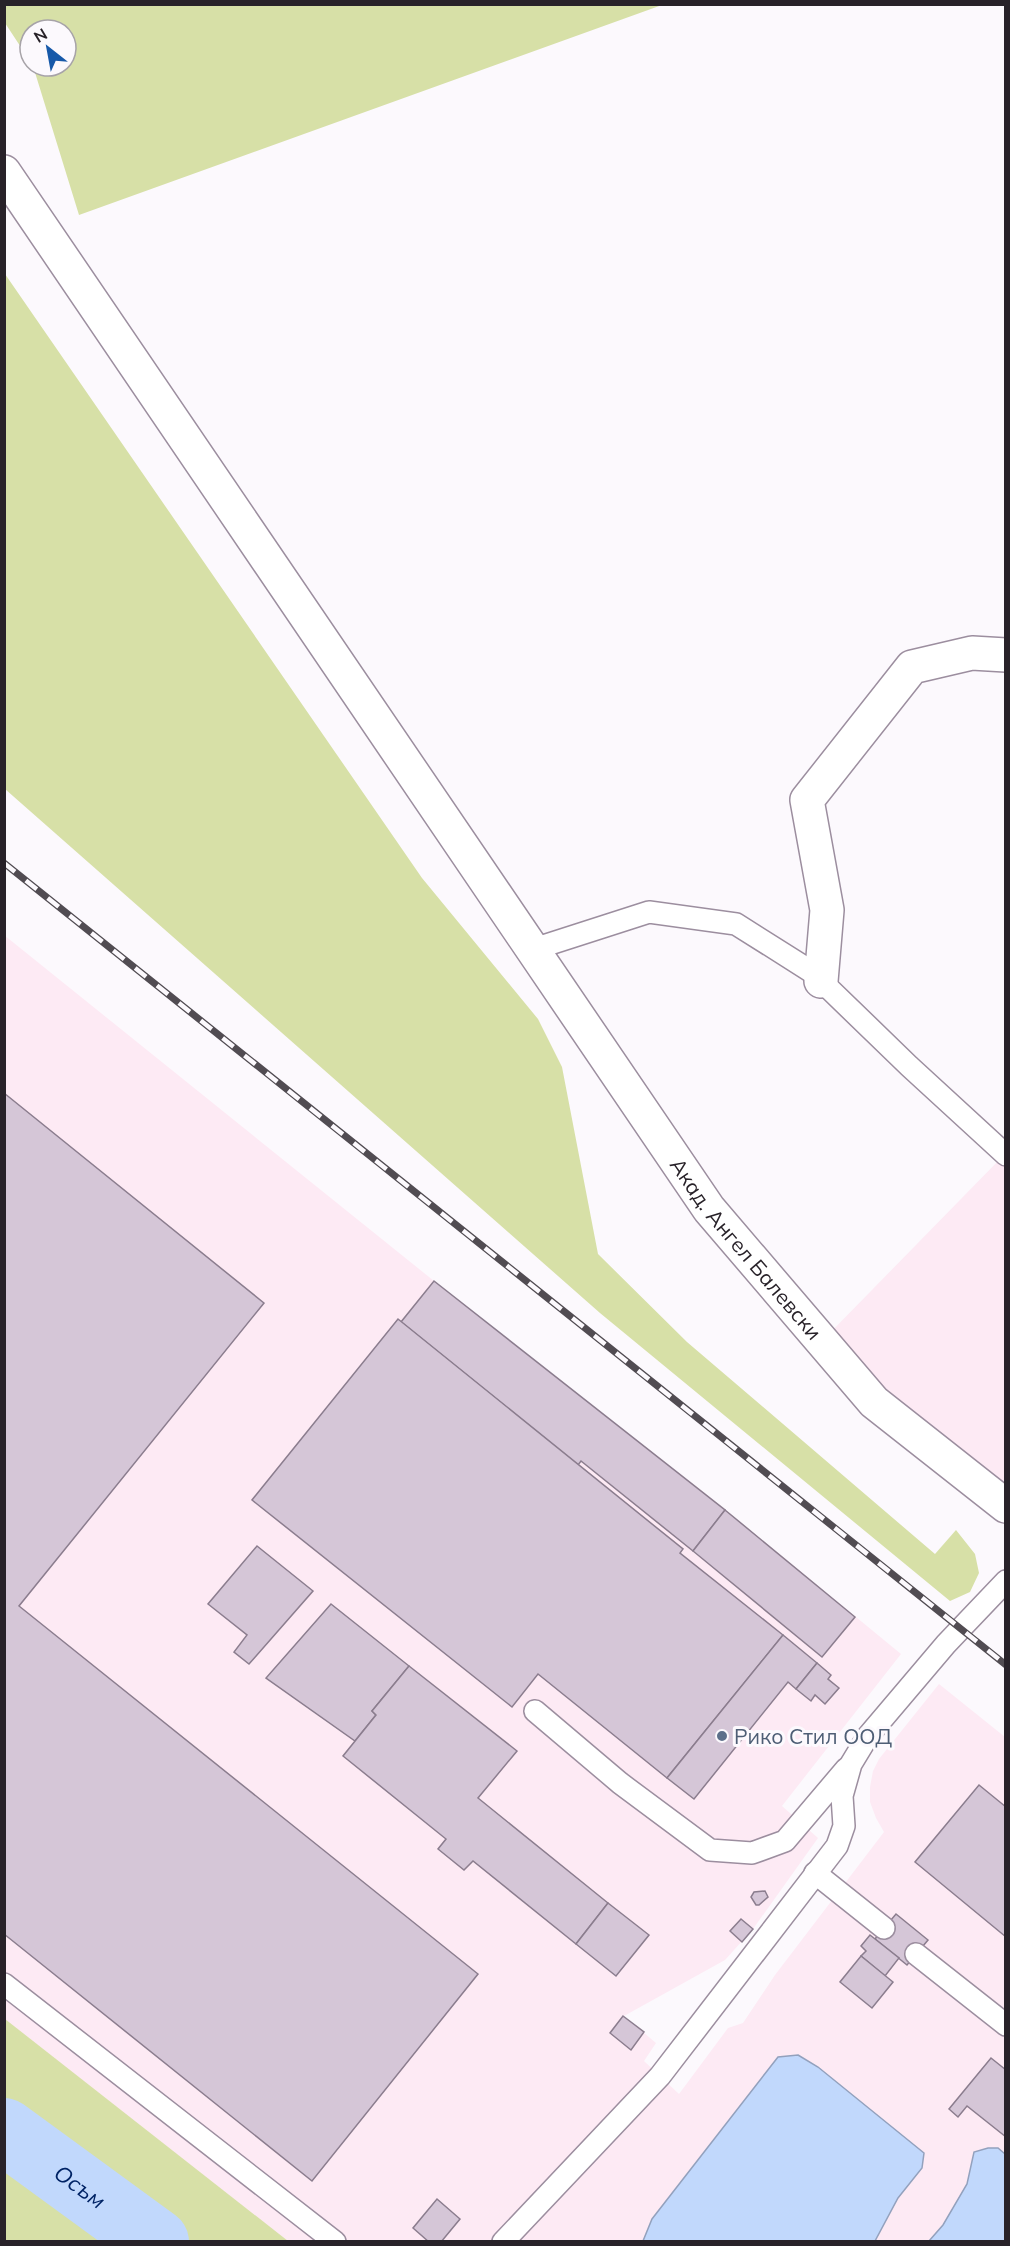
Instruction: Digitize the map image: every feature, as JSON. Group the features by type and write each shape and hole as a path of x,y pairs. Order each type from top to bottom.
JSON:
{"street":[{"name":"Акад. Ангел Балевски","path":"4,172 709,1209 874,1402 1005,1506"},
{"path":"821,981 827,909 807,800 912,667 972,653 1005,656"}],"lane":[{"path":"534,949 649,912 735,924 812,972 1005,1155"},
{"path":"535,1711 620,1783 710,1850 752,1853 785,1841 851,1764 868,1736 896,1700 1005,1581"},
{"path":"503,2241 660,2076 837,1846 844,1826 842,1796 851,1764"},
{"path":"815,1873 884,1928"},
{"path":"916,1954 1005,2025"},
{"path":"4,1984 335,2241"}],"shaded area":[{"path":"4,935 434,1281 716,1502 901,1654 782,1806 818,1838 753,1929 725,1960 624,2016 656,2043 644,2061 679,2094 728,2028 743,2023 775,1975 884,1832 870,1802 873,1771 879,1759 939,1684 1005,1737 1005,2154 998,2148 974,2152 967,2184 943,2225 929,2241 875,2241 898,2198 922,2168 924,2153 818,2067 798,2055 652,2219 643,2241 289,2242 5,2043"},
{"path":"1005,1154 1005,1502 826,1337"}],"green space":[{"path":"5,4 662,5 79,215 37,78 78,78 78,18 18,18 18,43 5,23"},
{"path":"5,274 422,878 538,1019 562,1067 598,1254 687,1342 935,1554 956,1530 975,1554 979,1573 970,1592 950,1601 600,1313 5,789"},
{"path":"5,2019 288,2241 5,2241"}],"water":[{"path":"798,2055 818,2067 924,2153 922,2168 898,2198 875,2241 643,2241 652,2219 778,2057"},
{"path":"998,2148 1005,2154 1005,2241 929,2241 943,2225 967,2184 974,2152"}],"building":[{"path":"4,1093 264,1303 19,1606 478,1974 312,2181 4,1934"},
{"path":"434,1281 725,1510 693,1551 581,1461 578,1465 401,1322"},
{"path":"398,1319 683,1549 680,1553 783,1635 667,1778 538,1674 512,1707 252,1500"},
{"path":"725,1510 855,1617 822,1657 693,1551"},
{"path":"257,1546 313,1591 249,1664 234,1652 247,1635 208,1604"},
{"path":"331,1604 409,1666 372,1711 376,1715 355,1741 266,1678"},
{"name":"Рико Стил ООД","path":"783,1635 817,1663 796,1689 788,1682 694,1799 667,1778"},
{"path":"817,1663 831,1675 828,1679 839,1688 825,1704 815,1695 811,1701 796,1689"},
{"path":"409,1666 517,1751 478,1798 608,1903 576,1944 473,1861 464,1870 438,1849 446,1839 343,1756 376,1715 372,1711"},
{"path":"979,1785 1006,1807 1006,1937 915,1862"},
{"path":"765,1891 768,1897 756,1905 751,1897 754,1892"},
{"path":"608,1903 649,1935 616,1976 576,1944"},
{"path":"896,1914 928,1940 907,1965 875,1939"},
{"path":"741,1919 753,1929 742,1942 730,1931"},
{"path":"870,1935 899,1958 885,1976 861,1956 866,1951 861,1946"},
{"path":"861,1956 893,1982 872,2008 840,1982"},
{"path":"623,2016 644,2032 631,2050 610,2033"},
{"path":"991,2058 1006,2070 1006,2137 967,2106 958,2117 949,2109"},
{"path":"437,2199 460,2219 441,2242 429,2242 413,2228"}],"waterway":[{"name":"Осъм","path":"4,2131 156,2242"}],"railway":[{"path":"4,863 1006,1665"}],"place":[{"name":"Рико Стил ООД","path":"722,1736"}]}
